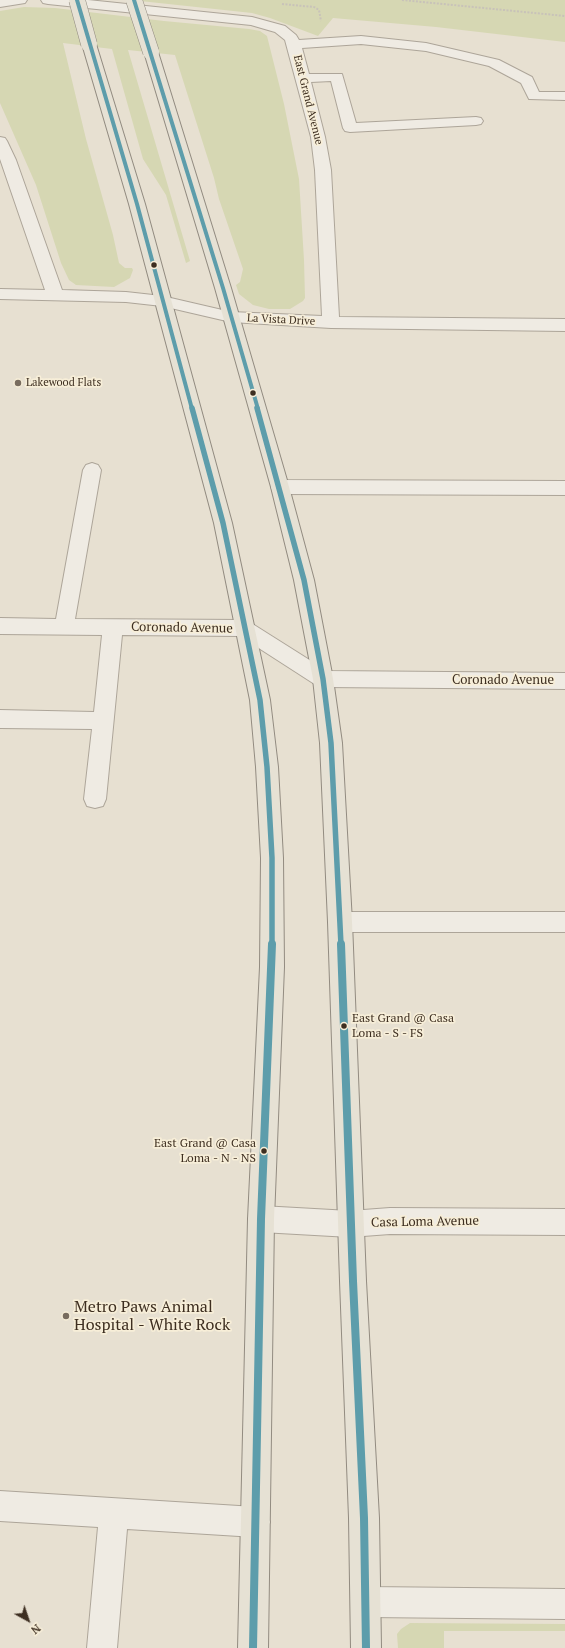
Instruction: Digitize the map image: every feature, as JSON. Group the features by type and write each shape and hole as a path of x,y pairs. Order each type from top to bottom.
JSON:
{"main road":[{"path":"77,0 137,204 223,523 260,700 267,767 272,858 272,967 261,1219 253,1648"},
{"path":"134,0 151,52 280,487 304,580 323,679 331,743 340,922 350,1224 364,1518 367,1602 366,1648"}],"street":[{"path":"0,3 20,0"},
{"name":"East Grand Avenue","path":"48,0 252,21 280,29 291,38 294,44 318,137 323,170 331,322"},
{"path":"302,78 361,40 426,47 494,62 527,80 534,96 565,96"},
{"path":"294,44 328,60 337,77 350,128 476,121"},
{"path":"1,145 56,295"},
{"name":"La Vista Drive","path":"0,294 126,297 162,300 230,317 331,322 565,325"},
{"path":"64,627 92,470"},
{"path":"280,487 565,488"},
{"name":"Coronado Avenue","path":"0,626 244,628 323,679 565,681"},
{"path":"95,799 113,627"},
{"path":"0,719 104,721"},
{"path":"340,922 565,922"},
{"name":"Casa Loma Avenue","path":"261,1219 350,1224 390,1221 565,1222"},
{"path":"0,1506 255,1522"},
{"path":"102,1648 114,1513"},
{"path":"367,1602 565,1604"}],"path":[{"path":"402,0 565,16"}],"green space":[{"path":"131,0 565,0 565,42 436,27 333,18 318,36 270,18 252,13"},
{"path":"24,7 55,8 249,29 260,31 267,36 284,104 299,179 304,260 305,298 303,301 290,309 269,309 253,305 239,294 236,285 240,282 243,269 219,199 214,178 175,55 128,50 190,261 186,263 166,195 143,159 112,49 63,43 86,139 113,235 119,263 125,268 132,268 133,270 130,278 114,287 76,285 69,280 61,263 36,185 0,103 0,11"},
{"path":"410,1623 565,1624 565,1631 444,1631 444,1648 398,1648 397,1634 401,1629"}],"transit line":[{"path":"77,0 137,204 223,523 260,700 267,767 272,858 272,967 261,1219 253,1648"},
{"path":"134,0 223,288 280,487 304,580 323,679 331,743 340,922 353,1281 364,1518 366,1648"}],"place":[{"name":"Lakewood Flats","path":"18,383"},
{"name":"East Grand @ Casa Loma - S - FS","path":"344,1026"},
{"name":"East Grand @ Casa Loma - N - NS","path":"264,1151"},
{"name":"Metro Paws Animal Hospital - White Rock","path":"66,1316"}]}
